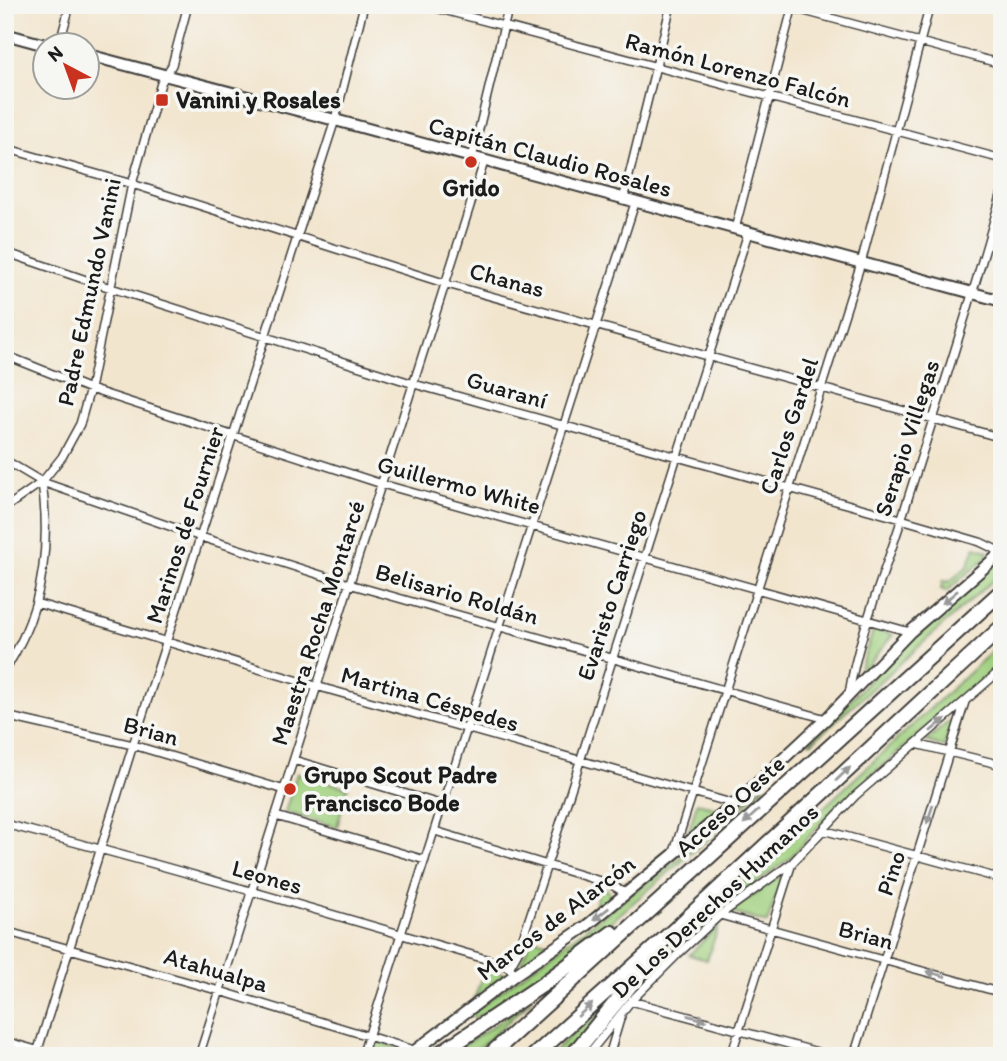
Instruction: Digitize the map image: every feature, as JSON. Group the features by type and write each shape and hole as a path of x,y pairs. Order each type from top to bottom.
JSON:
{"highway":[{"name":"Acceso Oeste","path":"489,1056 1002,591"},
{"path":"534,1056 1002,627"},
{"path":"436,1056 508,1009 657,902"},
{"path":"572,1056 680,925"}],"street":[{"path":"62,32 69,5"},
{"name":"Padre Edmundo Vanini","path":"5,509 42,482 71,442 80,424 90,389 132,184 161,83 172,65 188,5"},
{"name":"Marinos de Fournier","path":"37,1053 133,745 335,120 364,5"},
{"name":"Ramón Lorenzo Falcón","path":"425,5 1002,159"},
{"path":"471,158 509,5"},
{"path":"623,200 671,5"},
{"path":"782,5 1002,64"},
{"name":"Carlos Gardel","path":"673,855 862,263 930,5"},
{"path":"735,229 793,7"},
{"path":"5,34 32,41"},
{"name":"Capitán Claudio Rosales","path":"102,59 1002,301"},
{"name":"Chanas","path":"5,148 298,235 447,284 1002,438"},
{"name":"Maestra Rocha Montarcé","path":"199,1056 484,162"},
{"name":"Serapio Villegas","path":"849,695 851,679 869,620 974,294 1002,192"},
{"path":"362,1056 635,203"},
{"name":"Evaristo Carriego","path":"512,971 748,233"},
{"name":"Guaraní","path":"5,252 414,384 901,519 980,542 1002,552"},
{"name":"Guillermo White","path":"5,355 90,389 382,484 910,632"},
{"name":"Belisario Roldán","path":"5,460 42,482 349,584 826,719"},
{"path":"5,670 23,639 43,573 45,513 42,482"},
{"name":"Marcos de Alarcón","path":"411,1053 512,971 585,927 735,804 826,719 910,632 1002,552"},
{"name":"Martina Céspedes","path":"36,603 316,686 735,804"},
{"name":"De Los Derechos Humanos","path":"587,1056 631,1000 720,915 793,862 855,796 1002,670"},
{"name":"Pino","path":"854,1056 965,702"},
{"name":"Brian","path":"5,716 133,745 285,790"},
{"path":"916,744 1002,765"},
{"path":"294,760 443,805"},
{"path":"276,816 425,860"},
{"name":"Leones","path":"5,824 400,934 512,971"},
{"path":"823,830 1002,879"},
{"path":"435,831 610,884 627,894"},
{"path":"731,1056 793,862"},
{"name":"Brian","path":"720,915 1002,993"},
{"name":"Atahualpa","path":"5,931 220,991 368,1036 411,1053"},
{"path":"631,1000 832,1056"},
{"path":"608,1056 622,1011"},
{"path":"5,1041 37,1053 57,1056"}],"green space":[{"path":"975,547 988,551 987,557 947,591 941,589 943,581 949,582 968,566"},
{"path":"1002,558 1002,572 809,742 909,640"},
{"path":"874,629 893,635 863,671 859,671"},
{"path":"1002,642 1002,663 840,802 790,858 718,912 681,944 640,984 578,1056 632,989 667,953"},
{"path":"954,717 944,747 926,741"},
{"path":"297,773 348,788 337,827 285,812"},
{"path":"764,787 721,828 560,965 524,992 475,1018 470,1014 676,861"},
{"path":"697,803 724,809 687,837"},
{"path":"784,873 767,923 730,912"},
{"path":"599,888 608,890 610,895 609,899 594,911"},
{"path":"719,925 707,960 689,955"},
{"path":"531,937 551,944 524,963 522,962"},
{"path":"486,967 505,974 474,999"},
{"path":"533,999 470,1056 448,1056"},
{"path":"607,1001 609,1003 564,1056 549,1056"},
{"path":"372,1039 406,1051 400,1056 367,1056"}],"place":[{"name":"Vanini y Rosales","path":"162,100"},
{"name":"Grido","path":"471,162"},
{"name":"Grupo Scout Padre Francisco Bode","path":"290,789"}]}
